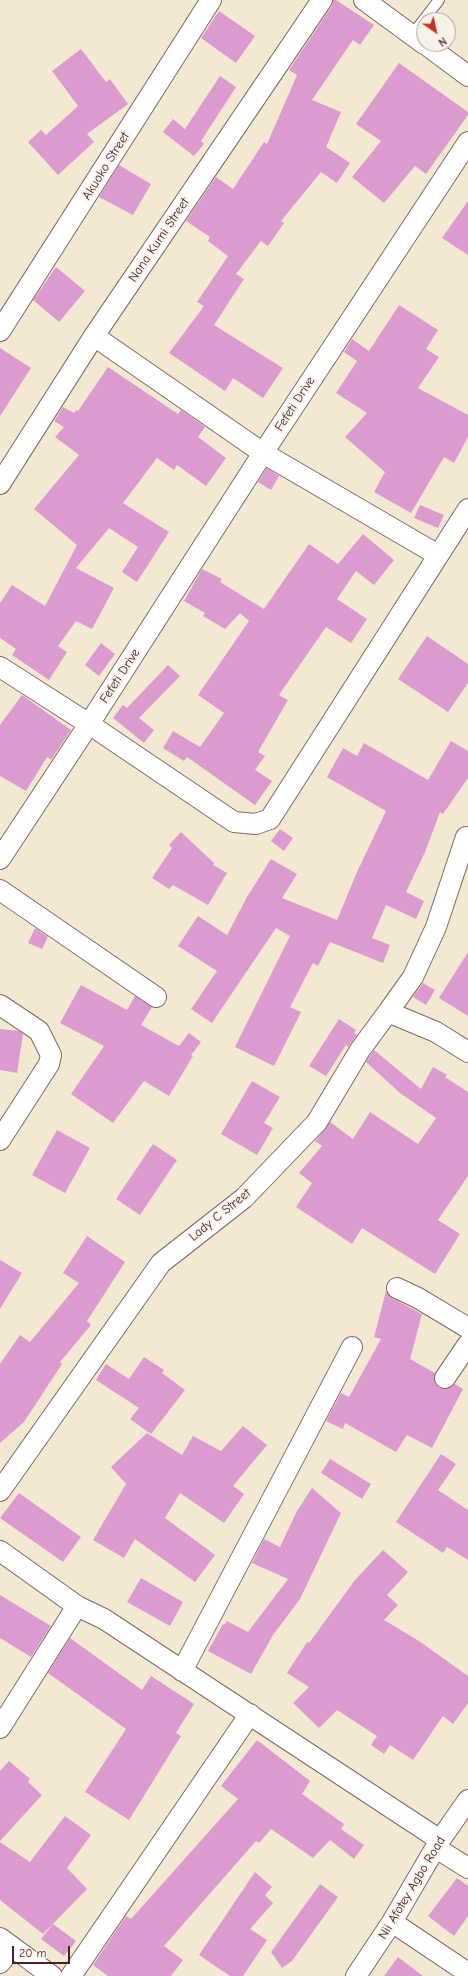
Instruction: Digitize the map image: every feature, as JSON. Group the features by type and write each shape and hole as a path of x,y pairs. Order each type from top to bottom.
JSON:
{"street":[{"name":"Akuoko Street","path":"0,331 211,0"},
{"name":"Nana Kumi Street","path":"0,484 94,336 322,0"},
{"path":"364,0 416,38"},
{"path":"435,52 468,76"},
{"name":"Fefeti Drive","path":"0,859 89,724 263,453 468,142"},
{"path":"94,336 263,453 438,555"},
{"path":"0,667 89,724 234,822 256,824 270,819 468,509"},
{"name":"Lady C Street","path":"0,1491 161,1263 244,1198 317,1122 360,1050 413,977 436,927 466,837"},
{"path":"0,890 156,997"},
{"path":"0,1005 38,1031 51,1055 49,1064 0,1140"},
{"path":"388,1012 436,1032 468,1052"},
{"path":"397,1288 418,1298 468,1328"},
{"path":"445,1378 468,1344"},
{"path":"182,1671 352,1347"},
{"path":"0,1551 77,1606 104,1619 250,1714 438,1844 468,1868"},
{"path":"0,1728 77,1606"},
{"path":"71,1976 250,1714"},
{"name":"Nii Afotey Agbo Road","path":"356,1976 392,1922 438,1844 468,1800"},
{"path":"392,1922 468,1973"},
{"path":"4,1950 52,1976"}],"lane":[{"path":"433,12 439,0"}],"building":[{"path":"333,0 336,0 374,25 360,45 353,40 312,100 341,112 326,147 350,163 337,183 321,172 281,221 284,223 268,246 261,241 236,274 244,279 214,325 283,368 263,398 233,378 225,391 169,353 204,306 197,302 228,256 208,241 210,237 186,221 216,177 233,189 264,142 267,144 297,75 289,70 332,6"},
{"path":"219,11 255,36 236,63 201,38"},
{"path":"81,49 106,82 110,79 128,104 87,134 94,142 58,175 28,142 41,130 46,135 78,106 52,71"},
{"path":"399,63 468,112 468,115 426,174 415,166 384,203 352,177 381,141 356,124"},
{"path":"220,76 236,87 201,141 204,144 194,156 163,132 173,119 185,129"},
{"path":"119,165 151,184 133,215 99,197"},
{"path":"468,201 468,255 442,238"},
{"path":"56,267 85,291 59,322 33,300"},
{"path":"399,305 438,330 426,349 439,357 418,388 468,415 468,437 454,463 444,457 411,513 374,492 385,472 345,437 367,413 336,393 357,361 344,352 352,339 369,351"},
{"path":"0,348 31,368 0,416"},
{"path":"108,367 178,414 181,410 205,427 198,437 226,458 206,486 177,465 174,470 157,458 123,503 169,532 137,582 122,572 138,547 109,528 76,568 114,588 92,629 76,621 58,646 67,652 49,680 12,655 16,649 0,638 0,603 12,585 45,606 77,545 34,509 79,455 55,437 64,427 54,421 63,407 74,413 76,410 78,411"},
{"path":"267,468 279,476 271,490 258,482"},
{"path":"420,505 444,515 438,528 414,518"},
{"path":"363,534 394,560 374,585 356,571 337,599 367,619 351,643 326,627 279,695 288,700 258,752 265,756 255,770 272,781 255,805 187,757 184,761 163,748 173,731 200,747 224,713 198,695 249,621 240,613 225,629 203,616 205,613 184,601 202,569 222,579 220,582 264,609 309,544 338,564"},
{"path":"427,636 468,664 468,683 448,712 398,679"},
{"path":"101,643 115,654 99,676 85,665"},
{"path":"168,665 180,676 139,718 154,730 144,743 113,718 123,705 127,708"},
{"path":"22,695 71,730 51,760 47,757 26,791 0,776 0,725"},
{"path":"451,741 468,751 468,778 443,814 440,812 425,852 406,892 424,901 416,919 386,905 372,938 390,945 383,963 330,942 318,966 313,963 290,1007 301,1012 274,1066 235,1047 290,936 276,928 212,1023 191,1009 217,971 178,946 198,916 227,935 247,897 271,859 297,874 282,898 337,920 357,872 386,811 327,777 343,748 357,756 364,743 428,780"},
{"path":"280,829 293,838 284,851 271,841"},
{"path":"181,832 214,863 213,865 227,873 208,905 173,885 169,889 152,878 172,848 169,845"},
{"path":"35,928 48,937 42,949 28,943"},
{"path":"468,952 468,1016 439,998"},
{"path":"423,983 435,990 426,1005 413,997"},
{"path":"81,985 127,1010 135,996 152,1007 141,1025 179,1046 189,1033 201,1042 191,1055 193,1056 169,1096 144,1081 113,1123 71,1094 104,1046 60,1023"},
{"path":"339,1019 356,1030 354,1033 357,1035 348,1047 346,1045 326,1076 309,1066"},
{"path":"0,1029 19,1031 23,1034 17,1073 0,1070"},
{"path":"374,1050 421,1089 433,1067 447,1075 445,1077 468,1092 468,1176 438,1220 460,1234 435,1274 362,1228 352,1244 296,1207 312,1183 299,1173 322,1146 315,1141 330,1122 353,1139 370,1112 418,1144 436,1118 400,1093 366,1062"},
{"path":"252,1081 280,1097 264,1123 273,1128 257,1155 221,1134"},
{"path":"57,1130 90,1148 65,1193 32,1175"},
{"path":"153,1144 177,1160 140,1215 116,1199"},
{"path":"87,1236 125,1262 87,1321 91,1325 60,1362 62,1364 24,1422 0,1443 0,1364 20,1335 30,1342 79,1283 63,1273"},
{"path":"0,1260 22,1273 0,1309"},
{"path":"386,1291 392,1298 422,1314 410,1359 435,1373 435,1383 439,1388 450,1388 455,1384 463,1389 432,1448 407,1435 396,1452 345,1423 343,1429 326,1421 341,1393 349,1397 381,1339 374,1337"},
{"path":"144,1357 164,1370 162,1373 185,1390 151,1434 130,1419 139,1408 96,1380 106,1364 129,1379"},
{"path":"243,1426 267,1445 233,1486 244,1494 224,1523 180,1493 165,1518 215,1555 195,1582 135,1539 124,1558 93,1540 126,1484 111,1467 147,1433 182,1455 193,1436 221,1451"},
{"path":"441,1454 456,1464 438,1490 468,1510 468,1560 447,1547 443,1553 396,1522"},
{"path":"330,1459 371,1484 362,1499 321,1473"},
{"path":"312,1488 341,1513 300,1599 273,1635 251,1674 208,1651 223,1624 224,1625 227,1621 248,1632 288,1579 252,1563 264,1539 280,1547 297,1511"},
{"path":"19,1493 81,1537 63,1562 0,1518"},
{"path":"383,1550 408,1572 387,1595 398,1605 384,1620 419,1641 468,1676 468,1703 453,1724 443,1716 413,1760 390,1745 384,1754 371,1745 377,1736 337,1710 319,1728 293,1703 309,1687 287,1673 307,1642 309,1643 355,1580"},
{"path":"141,1578 183,1602 170,1626 127,1602"},
{"path":"0,1595 51,1626 31,1657 0,1638"},
{"path":"70,1638 142,1690 151,1676 194,1704 176,1733 181,1736 129,1820 85,1792 126,1729 48,1673"},
{"path":"257,1740 310,1781 302,1794 344,1824 341,1829 364,1845 354,1859 330,1840 313,1858 271,1829 259,1843 256,1841 164,1946 183,1960 171,1976 108,1976 93,1965 126,1916 131,1919 238,1799 221,1786"},
{"path":"9,1761 30,1779 28,1782 42,1795 0,1841 0,1771"},
{"path":"65,1816 91,1835 67,1868 87,1889 43,1934 0,1900 0,1842 30,1862"},
{"path":"255,1872 272,1887 265,1895 273,1903 250,1929 267,1940 243,1976 230,1976 199,1955"},
{"path":"457,1878 468,1886 468,1916 454,1936 428,1916"},
{"path":"320,1884 338,1897 292,1961 282,1968 271,1952"},
{"path":"53,1924 76,1941 64,1956 41,1939"},
{"path":"398,1957 423,1976 384,1976"}]}
